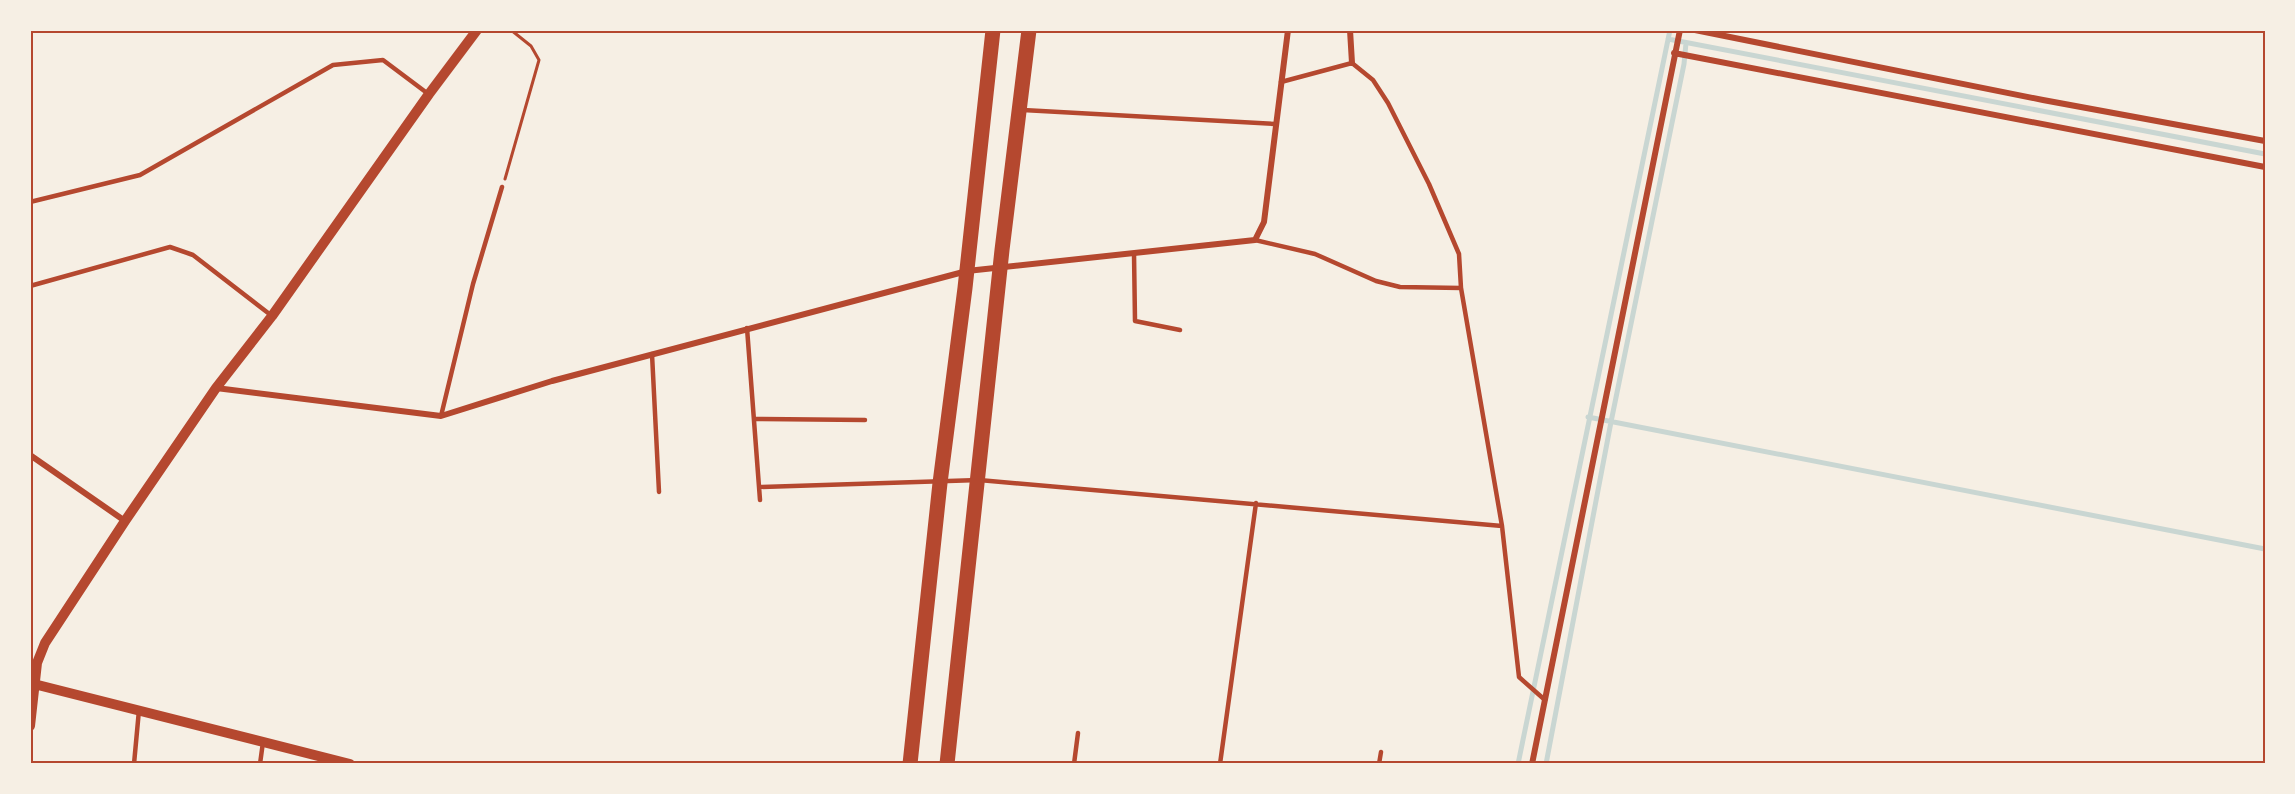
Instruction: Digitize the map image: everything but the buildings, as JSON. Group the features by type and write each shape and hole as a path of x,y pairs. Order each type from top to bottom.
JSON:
{"main road":[{"path":"910,764 993,30"},
{"path":"946,764 979,480 1000,267 1029,30"}],"street":[{"path":"30,726 32,683 45,644 216,388 272,316 477,30"},
{"path":"216,388 441,416 552,381 967,271 1255,240 1264,222 1288,30"},
{"path":"1350,30 1352,63"},
{"path":"1532,764 1680,30"},
{"path":"1695,30 2043,100 2265,141"},
{"path":"1674,53 2265,167"},
{"path":"31,458 125,521"},
{"path":"32,683 350,764"}],"lane":[{"path":"30,202 140,175 333,65 382,60 429,94"},
{"path":"1281,82 1352,63 1373,80 1388,103 1429,184 1459,254 1461,288 1502,526 1519,677 1545,700"},
{"path":"1020,110 1275,124"},
{"path":"441,416 473,284 502,187"},
{"path":"1255,240 1316,254 1376,280 1400,287 1461,288"},
{"path":"30,286 170,247 193,255 272,316"},
{"path":"1134,253 1135,321 1180,330"},
{"path":"747,328 760,500"},
{"path":"652,354 659,492"},
{"path":"754,419 865,420"},
{"path":"759,487 979,480 1502,526"},
{"path":"1220,764 1256,503"},
{"path":"134,764 139,710"},
{"path":"1074,764 1078,733"},
{"path":"260,764 263,742"},
{"path":"1379,764 1381,752"}],"path":[{"path":"502,187 539,60 531,46 511,30"}],"waterway":[{"path":"1518,764 1670,30"},
{"path":"1668,39 2265,154"},
{"path":"1546,764 1611,422 1684,64 1686,43"},
{"path":"1588,417 2265,549"}]}
